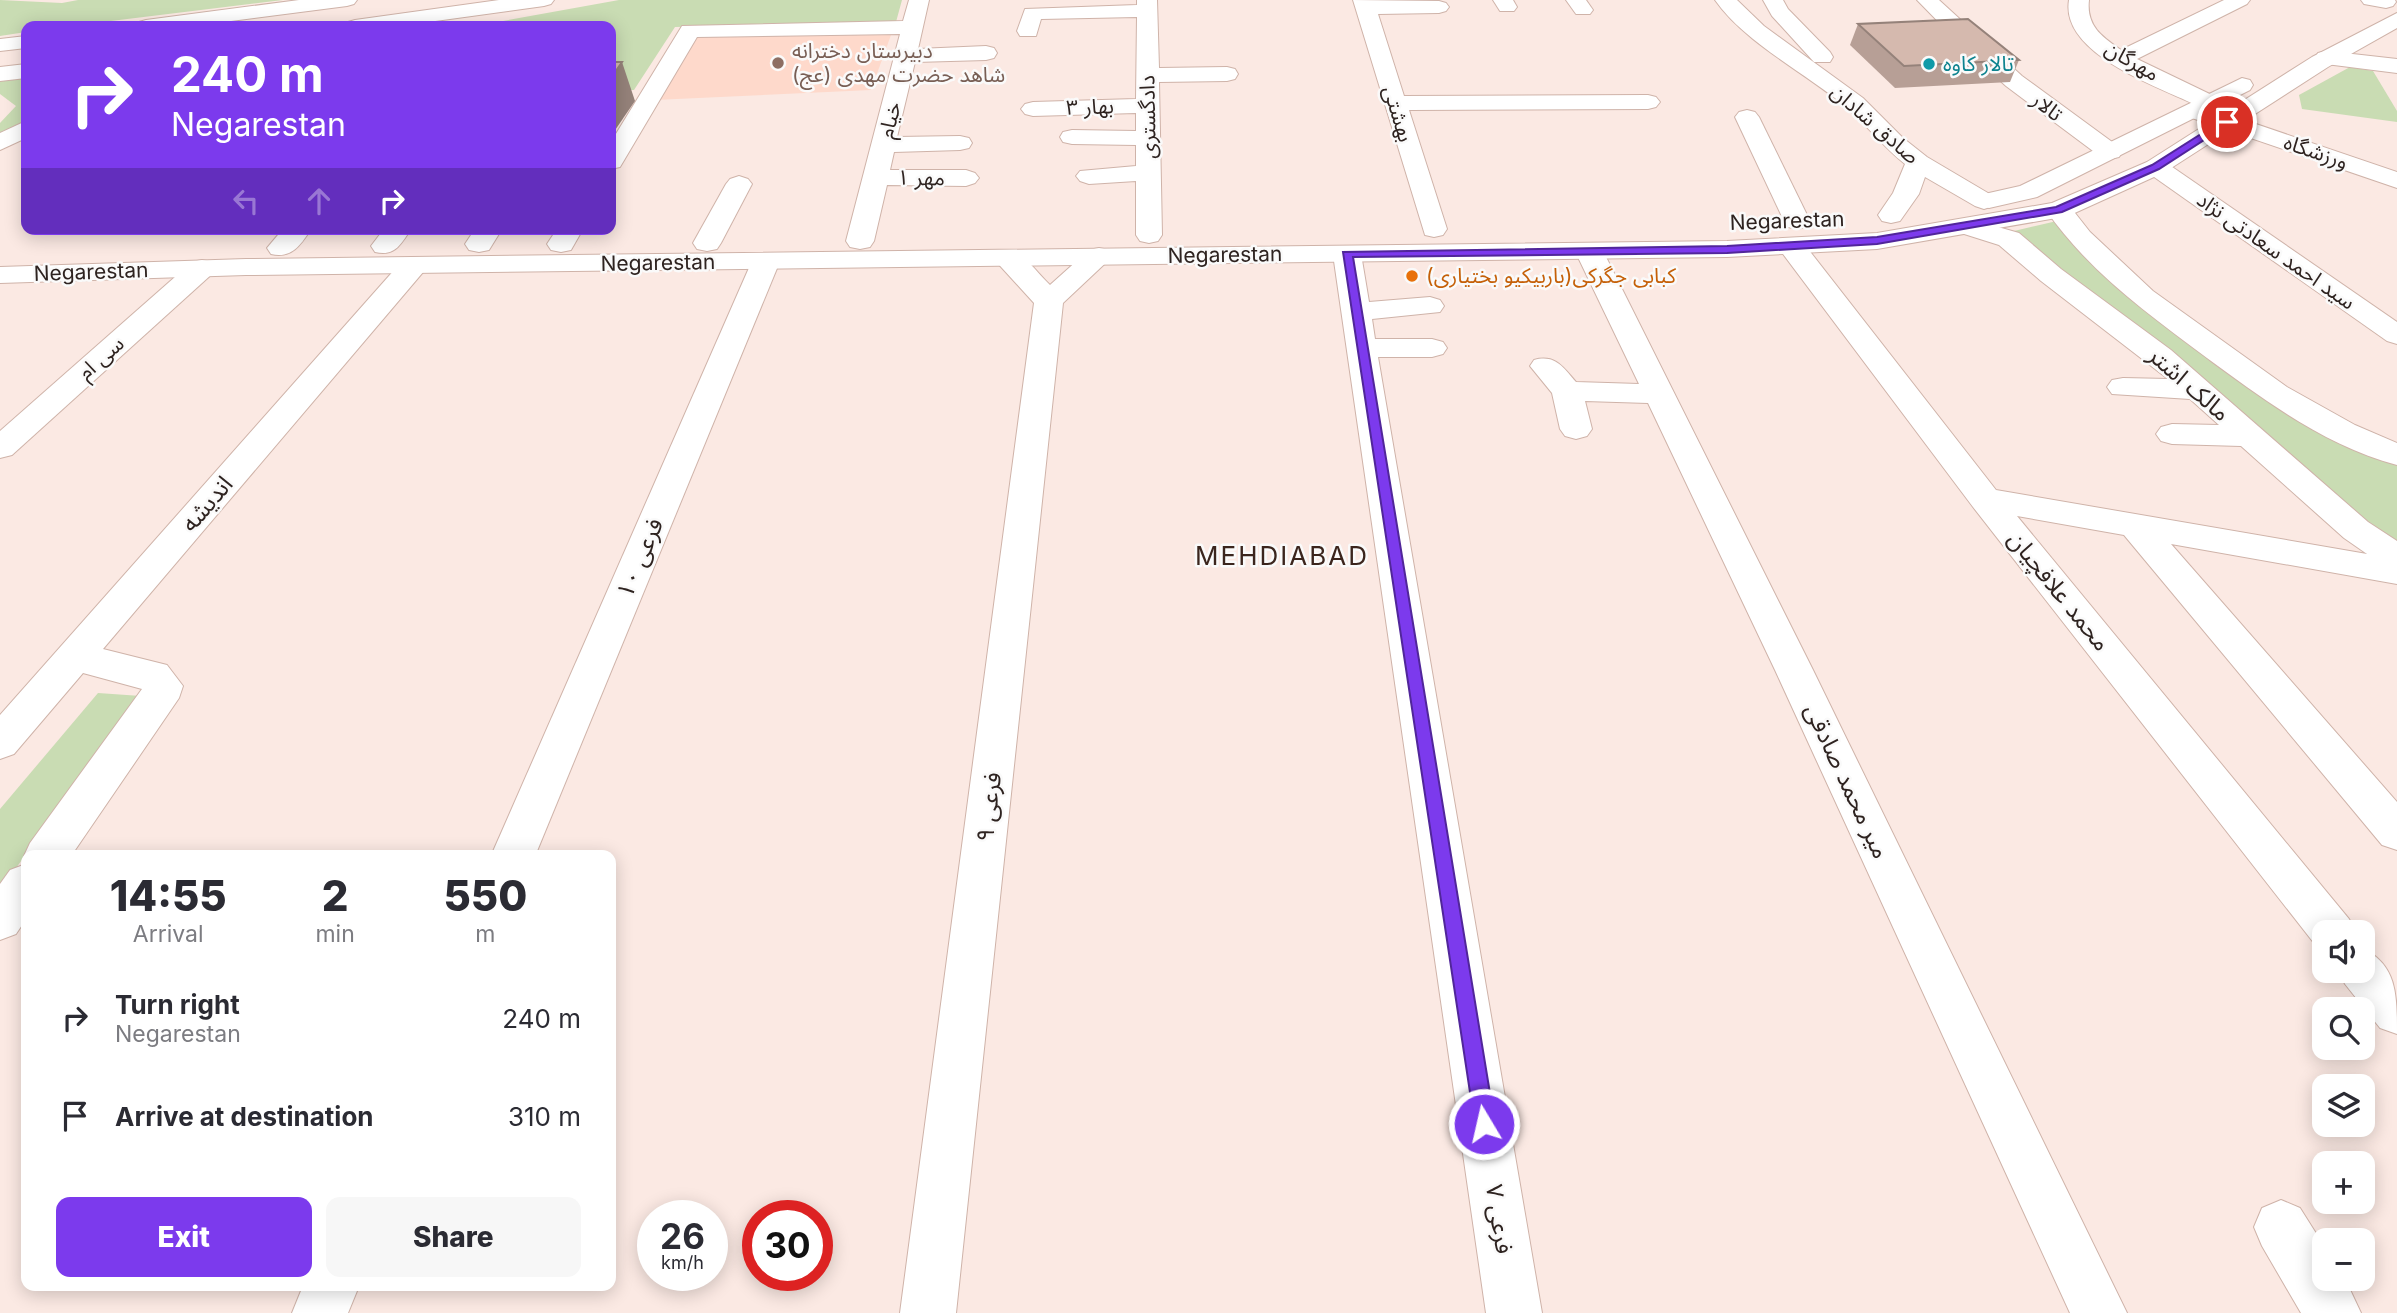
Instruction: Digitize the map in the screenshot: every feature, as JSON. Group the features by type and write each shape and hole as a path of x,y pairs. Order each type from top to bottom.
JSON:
{"street":[{"path":"185,21 347,0"},
{"name":"خیام","path":"860,241 919,0"},
{"name":"صادق شادان","path":"1725,0 1756,30 1855,103 1894,143 1977,214"},
{"name":"صادق شادان","path":"1773,0 1779,12 1828,63 1804,65"},
{"name":"تالار","path":"1927,0 1958,33 2051,112 2110,152"},
{"name":"مهرگان","path":"2079,0 2077,9 2086,34 2217,113"},
{"path":"2122,58 2240,0"},
{"path":"394,21 552,1"},
{"path":"466,21 552,1"},
{"path":"1365,4 1439,7"},
{"name":"بهشتی","path":"1365,4 1434,229"},
{"name":"Negarestan","path":"1786,229 1877,241 1977,214 2110,152 2217,113 2326,58 2350,45 2385,4"},
{"name":"Negarestan","path":"0,275 202,268 414,265 644,253 699,253 860,241 1434,229 1587,238 1691,250 1786,229 1891,215 1944,210 1977,214 2059,210 2156,167 2262,73 2385,4"},
{"path":"1028,31 1032,13 1147,6"},
{"name":"دادگستری","path":"1147,6 1149,235"},
{"path":"616,154 690,31 913,27"},
{"path":"0,46 21,43"},
{"path":"2350,45 2397,50"},
{"path":"1147,49 1172,48"},
{"path":"903,66 986,52"},
{"path":"2326,58 2397,66"},
{"path":"903,66 940,77"},
{"path":"0,74 21,72"},
{"path":"1147,75 1227,74"},
{"path":"1395,103 1648,102"},
{"name":"بهار ۳","path":"1033,109 1148,106"},
{"name":"ورزشگاه","path":"2217,113 2397,167"},
{"name":"ورزشگاه","path":"2217,113 2397,180"},
{"name":"محمد علافچیان","path":"1748,117 1786,229 1985,499 2323,920"},
{"path":"0,143 21,131"},
{"path":"1073,137 1148,138"},
{"path":"883,145 960,143"},
{"path":"1891,215 1906,194 1918,162"},
{"name":"سید احمد سعادتی نژاد","path":"2156,167 2397,335"},
{"path":"2369,170 2397,191"},
{"path":"1088,176 1148,173"},
{"name":"مهر ۱","path":"876,177 966,178"},
{"path":"699,253 738,184"},
{"name":"مالک اشتر","path":"2059,210 2080,238 2143,297 2265,386 2344,432 2397,456"},
{"name":"مالک اشتر","path":"1977,214 2051,275 2160,356 2356,530 2397,558"},
{"path":"1680,223 1691,250"},
{"name":"Negarestan","path":"0,254 289,239 392,237 566,237 644,253"},
{"name":"Negarestan","path":"699,253 766,261 1347,254 1587,238"},
{"name":"میر محمد صادقی","path":"1587,238 2099,1313"},
{"name":"فرعی ۷","path":"1347,254 1514,1313"},
{"path":"1006,257 1049,301 1099,256"},
{"name":"فرعی ۱۰","path":"516,850 766,261"},
{"name":"اندیشه","path":"0,744 414,265"},
{"name":"سی ام","path":"0,448 202,268"},
{"name":"فرعی ۹","path":"928,1313 1049,301"},
{"path":"1359,330 1430,306"},
{"path":"1359,330 1432,348"},
{"path":"1545,366 1567,391 1576,429"},
{"path":"2123,387 2198,390"},
{"path":"1567,391 1659,394"},
{"path":"2172,433 2249,436"},
{"path":"1985,499 2397,571"},
{"path":"2135,525 2397,832"},
{"path":"2356,530 2397,571"},
{"path":"50,850 159,698 163,686 153,675 74,657"},
{"path":"0,920 21,890"},
{"path":"2373,983 2397,1012"},
{"path":"2281,1227 2333,1313"},
{"path":"320,1313 329,1291"}],"shaded area":[{"name":"دبیرستان دخترانه شاهد حضرت مهدی (عج)","path":"891,35 871,90 655,100 691,36"}],"green space":[{"path":"0,0 62,3 78,0 283,0 111,21 21,21 21,33 0,36"},
{"path":"619,0 902,0 896,22 675,27 634,90 616,90 616,21 503,21"},
{"path":"2350,67 2373,71 2397,111 2397,122 2302,109 2299,95"},
{"path":"21,77 21,123 0,134 0,123 16,106 0,94 0,79"},
{"path":"2057,221 2157,314 2235,378 2294,417 2397,464 2397,546 2054,267 2014,231"},
{"path":"98,693 141,696 29,850 21,850 21,861 0,890 0,809"}],"building":[{"path":"1968,19 2019,60 1904,66 1858,24"}],"place":[{"name":"دبیرستان دخترانه شاهد حضرت مهدی (عج)","path":"778,63"},
{"name":"تالار کاوه","path":"1929,64"},
{"name":"کبابی جگرکی(باربیکیو بختیاری)","path":"1412,276"}],"district":[{"name":"MEHDIABAD","path":"1282,556"}],"route":[{"path":"1484,1124 1347,254 1727,249 1877,241 2059,210 2156,167 2227,122"}]}
